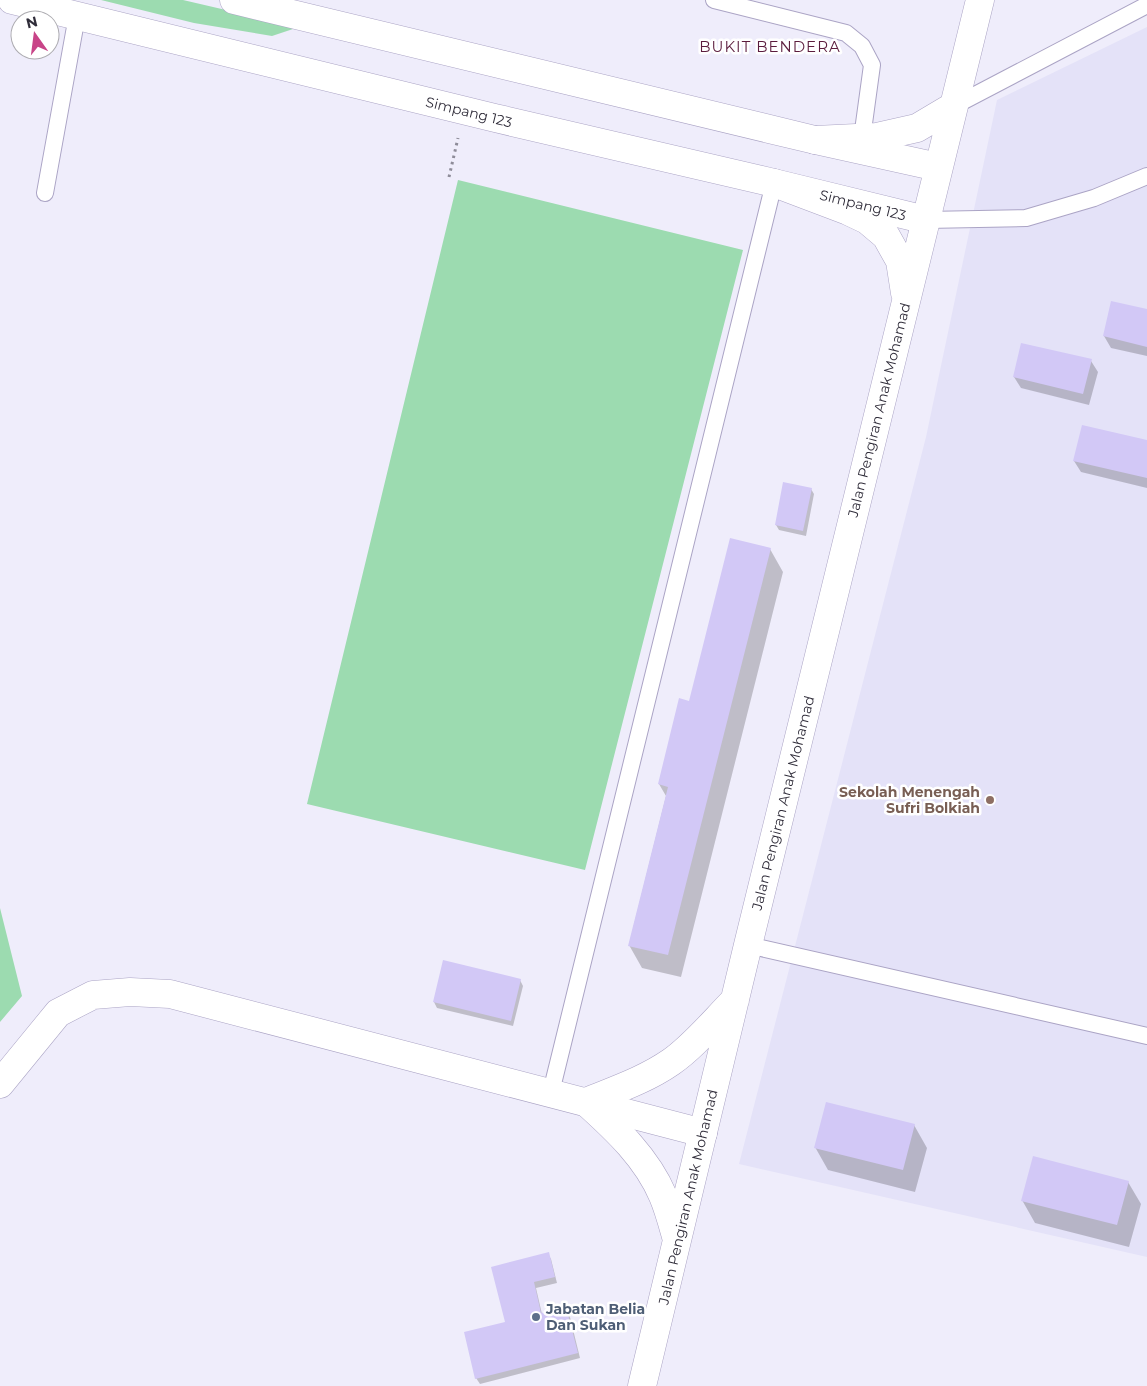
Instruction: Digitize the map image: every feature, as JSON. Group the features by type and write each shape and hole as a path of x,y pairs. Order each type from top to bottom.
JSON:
{"street":[{"name":"Simpang 123","path":"12,0 464,111 926,220"},
{"path":"234,0 816,140 938,167"},
{"name":"Jalan Pengiran Anak Mohamad","path":"642,1386 678,1242 702,1133 980,0"},
{"path":"816,140 878,137 917,128 954,106"},
{"path":"774,183 848,211 867,220 886,236 900,261 906,299"},
{"path":"0,1084 58,1013 93,995 130,992 170,994 702,1133"},
{"path":"586,1102 633,1083 671,1062 735,1000"},
{"path":"586,1102 613,1126 640,1156 663,1196 678,1242"}],"lane":[{"path":"714,0 846,34 862,46 872,65 862,138"},
{"path":"954,106 1147,5"},
{"path":"45,193 76,16"},
{"path":"926,220 1026,218 1094,198 1147,176"},
{"path":"551,1092 774,183"},
{"path":"748,945 1147,1036"}],"path":[{"path":"450,177 464,111"}],"shaded area":[{"name":"Sekolah Menengah Sufri Bolkiah","path":"1147,27 1147,1257 739,1164 926,437 997,100"}],"green space":[{"path":"101,0 183,0 299,27 272,36 194,23"},
{"path":"458,180 743,250 585,870 307,804"},
{"path":"0,908 22,996 0,1022"}],"building":[{"path":"1111,301 1147,309 1147,347 1103,336"},
{"path":"1021,343 1092,359 1083,394 1013,377"},
{"path":"1082,425 1147,440 1147,478 1073,461"},
{"path":"783,482 812,488 803,531 775,525"},
{"path":"730,538 771,548 668,955 628,946 668,787 658,784 679,698 689,701"},
{"path":"443,960 521,979 511,1021 433,1002"},
{"path":"826,1102 915,1124 903,1170 814,1148"},
{"path":"1033,1156 1129,1181 1117,1225 1021,1201"},
{"name":"Jabatan Belia Dan Sukan","path":"549,1252 555,1277 534,1282 541,1313 566,1307 578,1353 475,1379 464,1332 505,1322 491,1267"}],"place":[{"name":"Sekolah Menengah Sufri Bolkiah","path":"990,800"},
{"name":"Jabatan Belia Dan Sukan","path":"536,1317"}],"district":[{"name":"BUKIT BENDERA","path":"770,46"}]}
